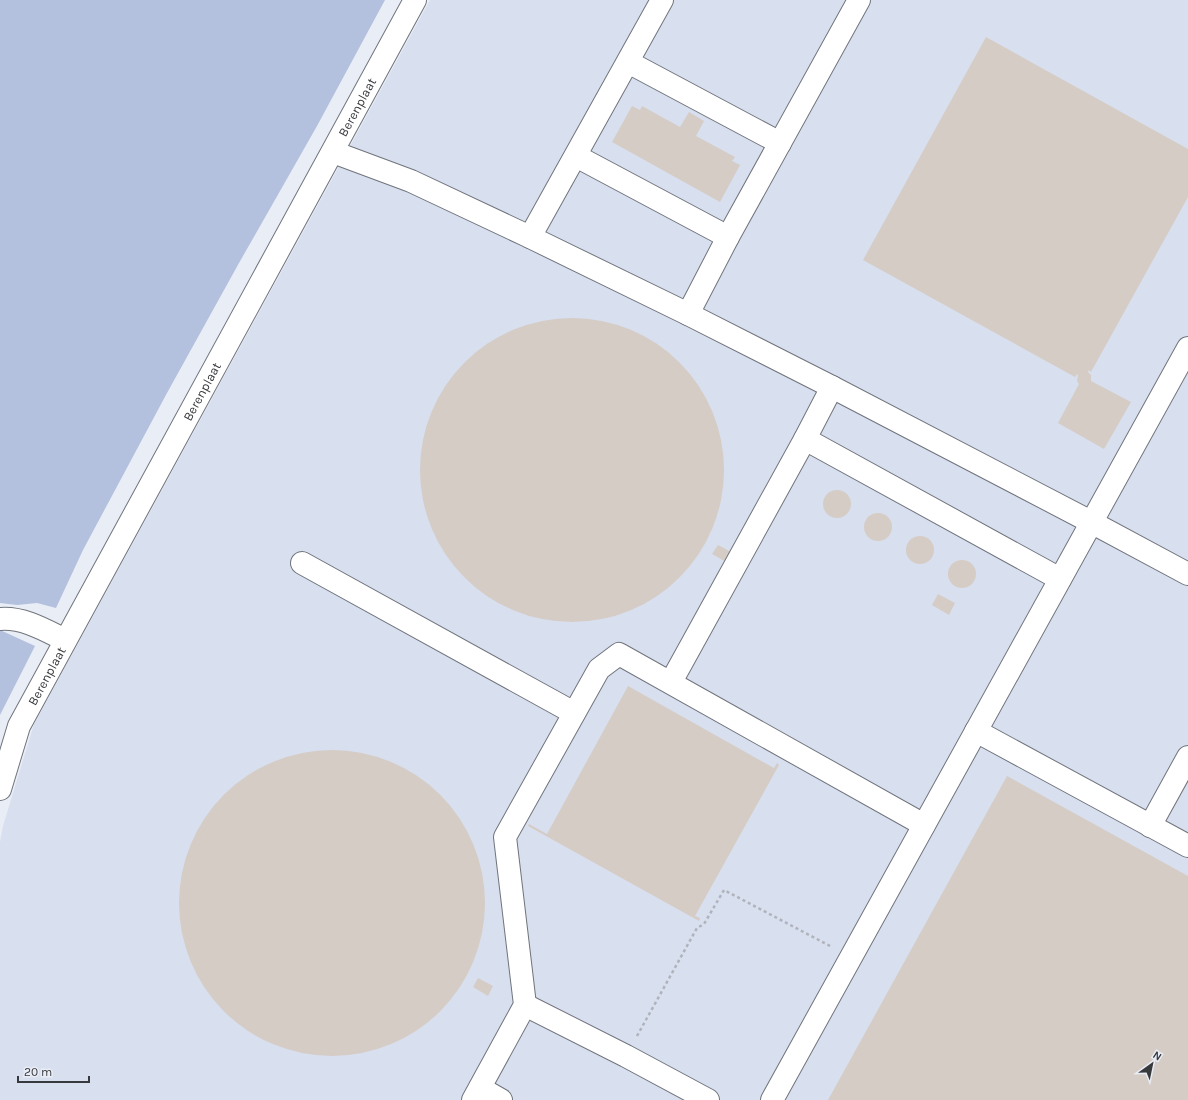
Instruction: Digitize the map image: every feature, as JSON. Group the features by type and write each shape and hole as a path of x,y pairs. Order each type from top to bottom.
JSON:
{"street":[{"name":"Berenplaat","path":"0,789 18,726 415,0"},
{"path":"530,237 662,0"},
{"path":"688,314 728,237 859,0"},
{"path":"628,62 780,143"},
{"path":"333,152 411,181 688,314 832,387 1188,574"},
{"path":"576,156 728,237"},
{"path":"772,1100 1188,348"},
{"path":"671,682 805,439 832,387"},
{"path":"805,439 1060,579"},
{"path":"302,563 574,713"},
{"path":"0,618 9,618 35,624 65,640"},
{"path":"501,1100 477,1094 525,1005 505,837 599,669 620,654 924,825"},
{"path":"976,731 1188,846"},
{"path":"1150,826 1188,757"},
{"path":"525,1005 626,1056 708,1100"}],"path":[{"path":"626,1056 697,928 704,924 724,890 851,957"}],"shaded area":[{"path":"0,0 385,0 317,126 167,393 83,550 56,608 37,603 17,605 0,603"},
{"path":"430,0 1188,0 1188,1100 0,1100 0,842 3,826 34,724"},
{"path":"0,630 35,646 0,715"}],"building":[{"path":"986,37 1188,149 1188,197 1091,372 1089,370 1088,372 1091,375 1091,381 1131,402 1104,449 1058,423 1079,384 1077,381 1077,374 1075,377 863,260"},
{"path":"632,106 640,110 642,106 680,127 689,112 704,121 696,136 735,157 732,161 740,165 720,202 612,142"},
{"path":"557,318 587,318 616,324 644,336 669,352 690,373 706,398 718,426 722,440 724,470 722,500 713,528 699,555 680,578 657,597 630,611 602,620 587,622 557,622 528,616 500,604 475,588 454,567 438,542 426,514 420,485 420,455 426,426 438,398 454,373 475,352 500,336 528,324"},
{"path":"837,490 847,494 851,504 847,514 837,518 827,514 823,504 827,494"},
{"path":"878,513 888,517 892,527 888,537 878,541 868,537 864,527 868,517"},
{"path":"920,536 930,540 934,550 930,560 920,564 910,560 906,550 910,540"},
{"path":"718,545 733,553 728,563 712,554"},
{"path":"962,560 972,564 976,574 972,584 962,588 952,584 948,574 952,564"},
{"path":"938,594 955,603 949,615 932,605"},
{"path":"628,686 774,768 777,763 779,765 695,916 700,918 699,921 528,826 529,824 547,834"},
{"path":"332,750 362,753 390,762 417,776 440,795 459,818 473,845 482,873 485,903 482,933 473,961 459,988 440,1011 417,1030 390,1044 362,1053 332,1056 302,1053 274,1044 247,1030 224,1011 205,988 191,961 182,933 179,903 182,873 191,845 205,818 224,795 247,776 274,762 302,753"},
{"path":"1007,776 1188,876 1188,1100 828,1100"},
{"path":"478,978 493,986 488,996 473,987"}]}
